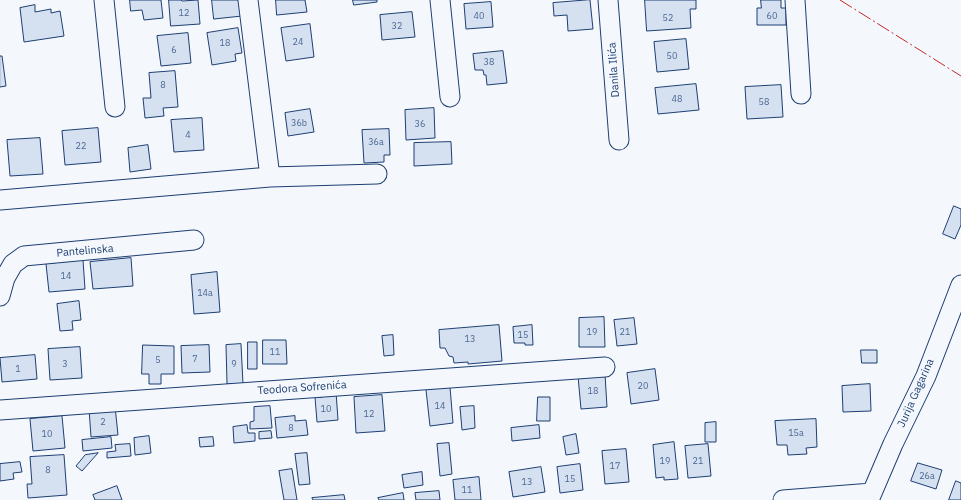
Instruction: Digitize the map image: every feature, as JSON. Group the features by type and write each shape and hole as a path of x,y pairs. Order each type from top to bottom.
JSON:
{"street":[{"path":"104,0 115,106"},
{"path":"248,0 270,177"},
{"path":"440,0 450,96"},
{"name":"Danila Ilića","path":"608,0 619,140"},
{"path":"795,0 801,94"},
{"path":"0,200 270,177 377,174"},
{"name":"Pantelinska","path":"0,296 5,278 13,264 24,256 194,240"},
{"name":"Jurija Gagarina","path":"871,497 893,444 926,376 961,285"},
{"name":"Teodora Sofrenića","path":"0,410 605,367"},
{"path":"783,500 871,497"}],"building":[{"path":"130,0 161,0 163,18 144,20 142,10 131,11"},
{"path":"169,0 198,0 200,24 171,26"},
{"path":"212,0 240,0 242,16 214,19"},
{"path":"276,0 305,0 307,12 277,15"},
{"path":"353,0 377,0 377,2 354,5"},
{"path":"590,0 593,29 568,31 567,15 554,16 553,3"},
{"path":"645,0 696,0 696,9 690,9 691,28 647,31"},
{"path":"761,0 781,0 781,8 786,8 786,25 757,25 757,8 761,8"},
{"path":"491,2 493,27 466,29 464,4"},
{"path":"35,5 35,12 51,9 51,13 60,11 64,36 24,42 20,8"},
{"path":"412,12 415,37 382,40 380,15"},
{"path":"310,24 314,57 286,61 281,28"},
{"path":"238,28 242,53 235,54 236,61 212,65 207,33"},
{"path":"188,33 191,63 161,66 157,36"},
{"path":"686,39 689,69 657,72 654,42"},
{"path":"503,51 507,83 487,85 486,75 484,75 483,70 475,70 473,54"},
{"path":"0,56 2,56 6,86 0,87"},
{"path":"175,71 178,107 163,108 164,116 145,118 143,98 151,98 149,73"},
{"path":"696,84 699,110 658,114 655,88"},
{"path":"781,85 783,117 747,119 745,87"},
{"path":"434,108 435,138 406,140 405,110"},
{"path":"310,109 314,132 288,136 285,113"},
{"path":"202,118 204,150 174,152 171,120"},
{"path":"98,128 101,162 65,165 62,131"},
{"path":"389,129 390,155 384,155 384,162 364,163 362,130"},
{"path":"40,138 43,174 10,176 7,140"},
{"path":"451,142 452,164 414,166 414,143"},
{"path":"148,145 151,169 130,172 128,148"},
{"path":"954,206 961,209 961,225 955,239 943,234"},
{"path":"131,258 133,286 93,289 90,262"},
{"path":"83,260 85,289 49,292 46,264"},
{"path":"217,272 220,312 194,314 191,275"},
{"path":"79,301 81,320 72,321 73,330 60,331 57,304"},
{"path":"604,317 605,347 579,347 579,318"},
{"path":"634,318 637,344 617,346 614,320"},
{"path":"499,325 502,361 468,364 468,362 454,363 453,357 449,356 445,348 440,348 439,330"},
{"path":"532,325 533,345 514,343 513,327"},
{"path":"393,335 394,355 384,356 382,336"},
{"path":"263,340 286,340 287,364 263,364"},
{"path":"248,342 257,342 257,369 248,369"},
{"path":"241,344 243,384 227,384 226,345"},
{"path":"143,345 174,346 174,374 161,374 161,384 149,384 149,374 142,374"},
{"path":"209,345 210,372 182,373 181,346"},
{"path":"80,347 82,378 50,380 48,349"},
{"path":"861,350 877,350 877,363 862,363"},
{"path":"35,355 37,379 2,382 0,358"},
{"path":"655,369 659,400 631,404 627,373"},
{"path":"605,374 607,407 581,409 578,376"},
{"path":"870,384 871,411 843,412 842,386"},
{"path":"450,387 453,423 430,426 426,390"},
{"path":"336,392 338,420 317,422 315,397 322,397 322,393"},
{"path":"382,395 385,431 356,433 354,397"},
{"path":"538,397 550,397 550,421 537,421"},
{"path":"115,406 118,435 91,437 89,409"},
{"path":"270,406 272,428 250,429 250,422 254,421 254,407"},
{"path":"474,406 475,428 462,430 460,407"},
{"path":"62,416 65,448 33,451 30,419"},
{"path":"295,416 295,421 306,420 308,435 277,438 275,418"},
{"path":"816,419 817,447 806,448 807,454 788,455 787,445 777,445 775,421"},
{"path":"716,422 716,442 705,442 705,423"},
{"path":"247,425 248,433 255,433 255,441 234,443 233,427"},
{"path":"539,425 540,438 512,441 511,428"},
{"path":"271,431 272,438 259,439 259,432"},
{"path":"576,434 579,453 566,455 563,437"},
{"path":"149,436 151,453 135,455 134,438"},
{"path":"111,437 112,448 83,451 82,440"},
{"path":"213,437 214,446 200,447 199,438"},
{"path":"674,442 678,479 664,480 664,477 656,478 653,445"},
{"path":"449,443 452,474 440,476 437,444"},
{"path":"130,444 131,456 107,458 107,452 116,451 115,445"},
{"path":"708,444 711,476 688,478 685,446"},
{"path":"626,449 629,482 605,484 602,451"},
{"path":"98,453 82,471 76,466 85,455"},
{"path":"307,453 310,484 299,485 295,454"},
{"path":"64,455 67,495 28,498 27,484 32,484 30,457"},
{"path":"20,462 22,472 13,473 14,479 0,481 0,464"},
{"path":"918,463 942,470 936,489 911,481"},
{"path":"580,464 583,490 560,493 557,467"},
{"path":"541,467 545,492 513,497 509,472"},
{"path":"292,469 297,500 284,500 279,471"},
{"path":"422,472 423,485 404,488 402,475"},
{"path":"479,477 481,500 455,500 453,480"},
{"path":"956,481 961,483 961,500 949,500"},
{"path":"117,486 122,500 95,500 93,495"},
{"path":"439,491 440,500 416,500 415,493"},
{"path":"403,493 404,500 379,500 378,498"},
{"path":"344,495 345,500 313,500 312,498"}],"power":[{"path":"840,0 961,76"}]}
